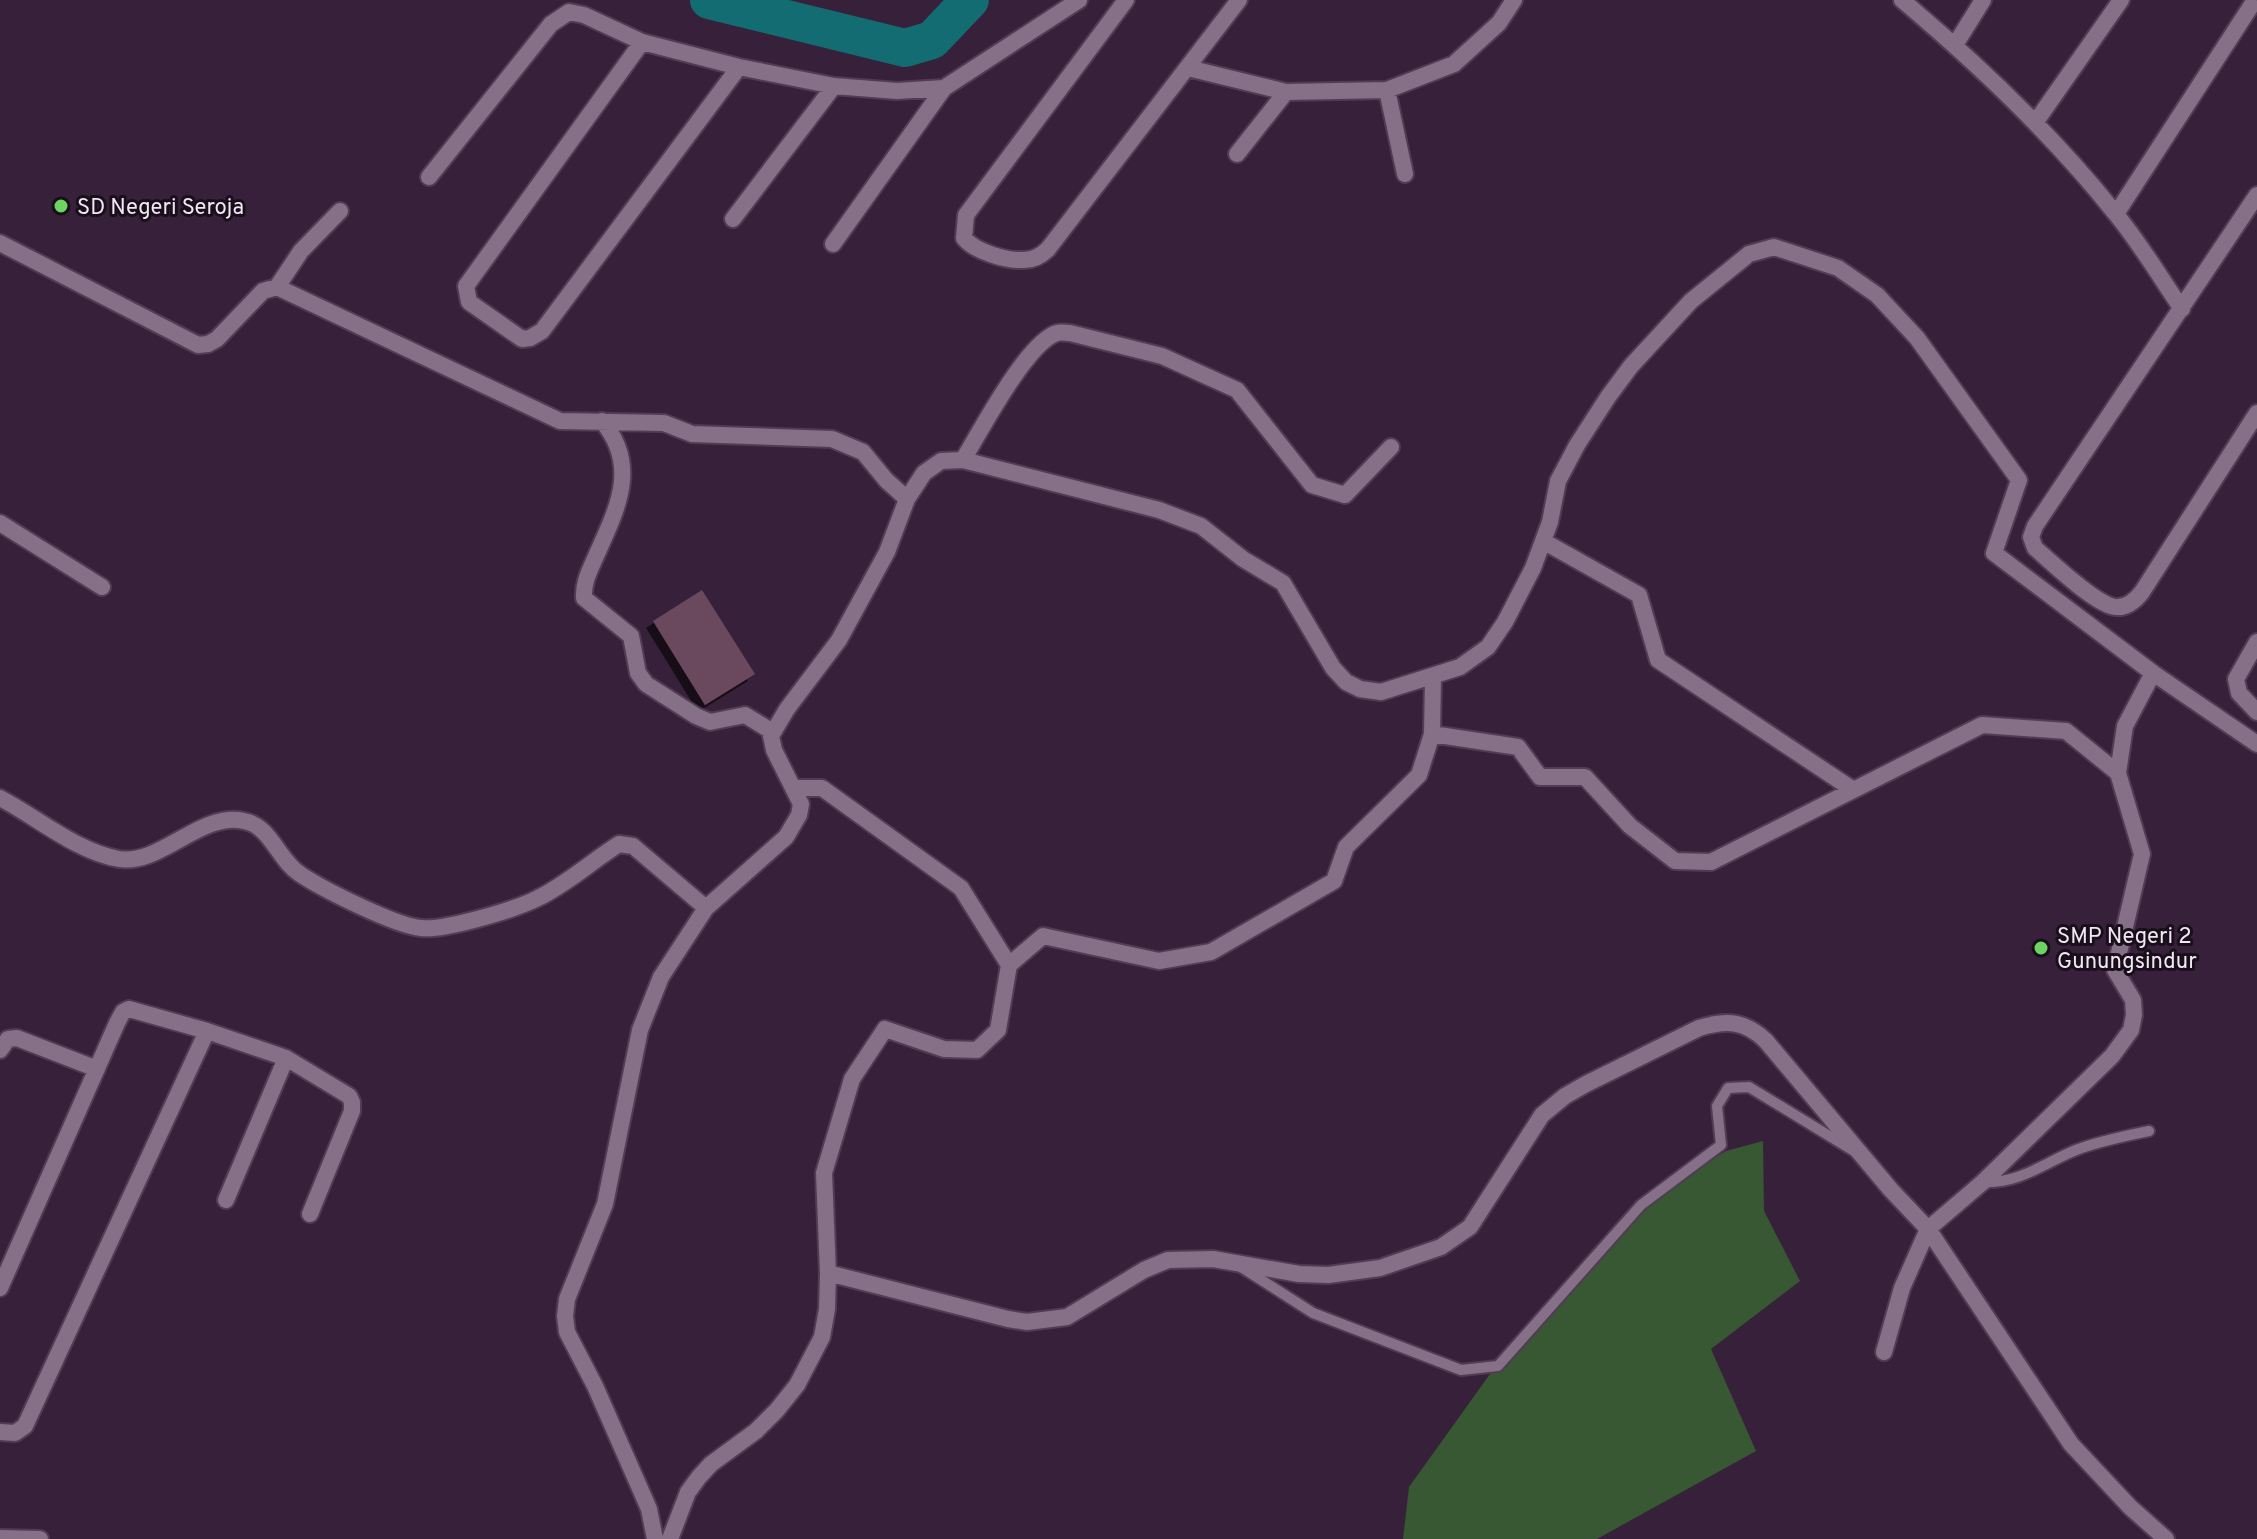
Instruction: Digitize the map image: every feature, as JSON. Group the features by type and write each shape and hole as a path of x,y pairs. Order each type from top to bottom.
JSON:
{"street":[{"path":"833,244 944,88 1079,0"},
{"path":"1126,0 966,215 963,228 965,241 996,255 1022,261 1041,255 1239,0"},
{"path":"1188,68 1286,92 1387,90 1454,64 1499,23 1514,0"},
{"path":"1902,0 1955,45 2035,123 2116,214 2182,309"},
{"path":"1955,45 1983,0"},
{"path":"2035,123 2121,0"},
{"path":"2116,214 2251,6"},
{"path":"429,177 551,24 569,12 584,15 642,42 739,67 834,86 897,91 944,88"},
{"path":"642,42 466,286 469,302 522,339 542,331 739,67"},
{"path":"733,219 834,86"},
{"path":"1387,90 1405,174"},
{"path":"1237,154 1286,92"},
{"path":"2257,195 2035,526 2031,537 2035,548 2102,603 2116,607 2129,605 2159,567 2257,413"},
{"path":"0,243 198,345 217,339 263,291 277,287 301,251 340,211"},
{"path":"655,1539 649,1509 595,1386 567,1332 567,1299 605,1204 640,1030 661,977 706,908 786,837 799,815 801,804 774,750 771,736 839,640 887,552 907,499 924,473 941,461 963,460 1159,510 1201,526 1243,559 1283,583 1333,668 1346,682 1360,689 1381,692 1460,667 1488,647 1533,568 1550,522 1558,481 1577,445 1631,366 1708,286 1749,254 1774,247 1838,268 1877,295 1917,338 2019,480 1994,553 2153,673 2257,744"},
{"path":"277,287 560,421 664,423 692,434 832,439 863,452 907,499"},
{"path":"963,460 1033,352 1051,336 1070,333 1162,356 1237,390 1312,485 1345,495 1391,447"},
{"path":"602,421 619,447 623,477 617,509 585,583 584,598 631,636 638,673 646,684 710,722 745,715 773,732"},
{"path":"0,523 102,587"},
{"path":"1543,541 1639,595 1658,660 1852,789"},
{"path":"2257,642 2236,679 2239,693 2257,712"},
{"path":"1884,1352 1902,1288 1928,1229 1983,1182 2112,1056 2131,1030 2133,1000 2115,970 2142,854 2118,773 2125,726 2153,673"},
{"path":"670,1539 684,1500 699,1477 777,1410 810,1362 822,1337 828,1273 824,1173 852,1079 885,1029 944,1049 977,1050 998,1030 1009,965 1043,936 1159,961 1211,952 1334,881 1346,847 1419,775 1432,734 1433,678"},
{"path":"1432,734 1518,747 1540,777 1585,777 1630,826 1675,861 1711,862 1982,725 2066,731 2118,773"},
{"path":"794,788 822,788 961,888 1009,965"},
{"path":"0,798 72,840 119,859 131,859 155,851 222,821 243,820 265,833 298,873 345,898 420,928 436,928 489,915 539,898 619,844 633,846 706,908"},
{"path":"0,1288 125,1010 136,1009 286,1058 344,1092 352,1102 352,1111 310,1214"},
{"path":"828,1273 1027,1322 1067,1317 1144,1270 1168,1260 1213,1259 1299,1274 1353,1273 1380,1268 1441,1247 1470,1227 1542,1115 1565,1096 1699,1028 1721,1022 1749,1027 1759,1034 1928,1229 2071,1444 2130,1507 2166,1539"},
{"path":"0,1432 15,1433 25,1426 207,1031"},
{"path":"0,1050 8,1039 17,1038 97,1069"},
{"path":"226,1200 286,1058"},
{"path":"0,1538 40,1539"}],"lane":[{"path":"1236,1264 1313,1313 1328,1319 1461,1370 1498,1366 1641,1205 1721,1145 1717,1106 1728,1088 1749,1087 1865,1158"},
{"path":"1983,1182 1999,1183 2019,1178 2080,1148 2149,1131"}],"green space":[{"path":"1763,1141 1764,1211 1800,1281 1711,1349 1756,1451 1597,1539 1403,1539 1409,1487 1490,1374 1601,1259 1659,1189 1726,1151"}],"building":[{"path":"702,590 755,674 705,705 653,621"}],"waterway":[{"path":"709,0 905,48 932,40 970,0"}],"place":[{"name":"SD Negeri Seroja","path":"61,206"},
{"name":"SMP Negeri 2 Gunungsindur","path":"2041,948"}]}
